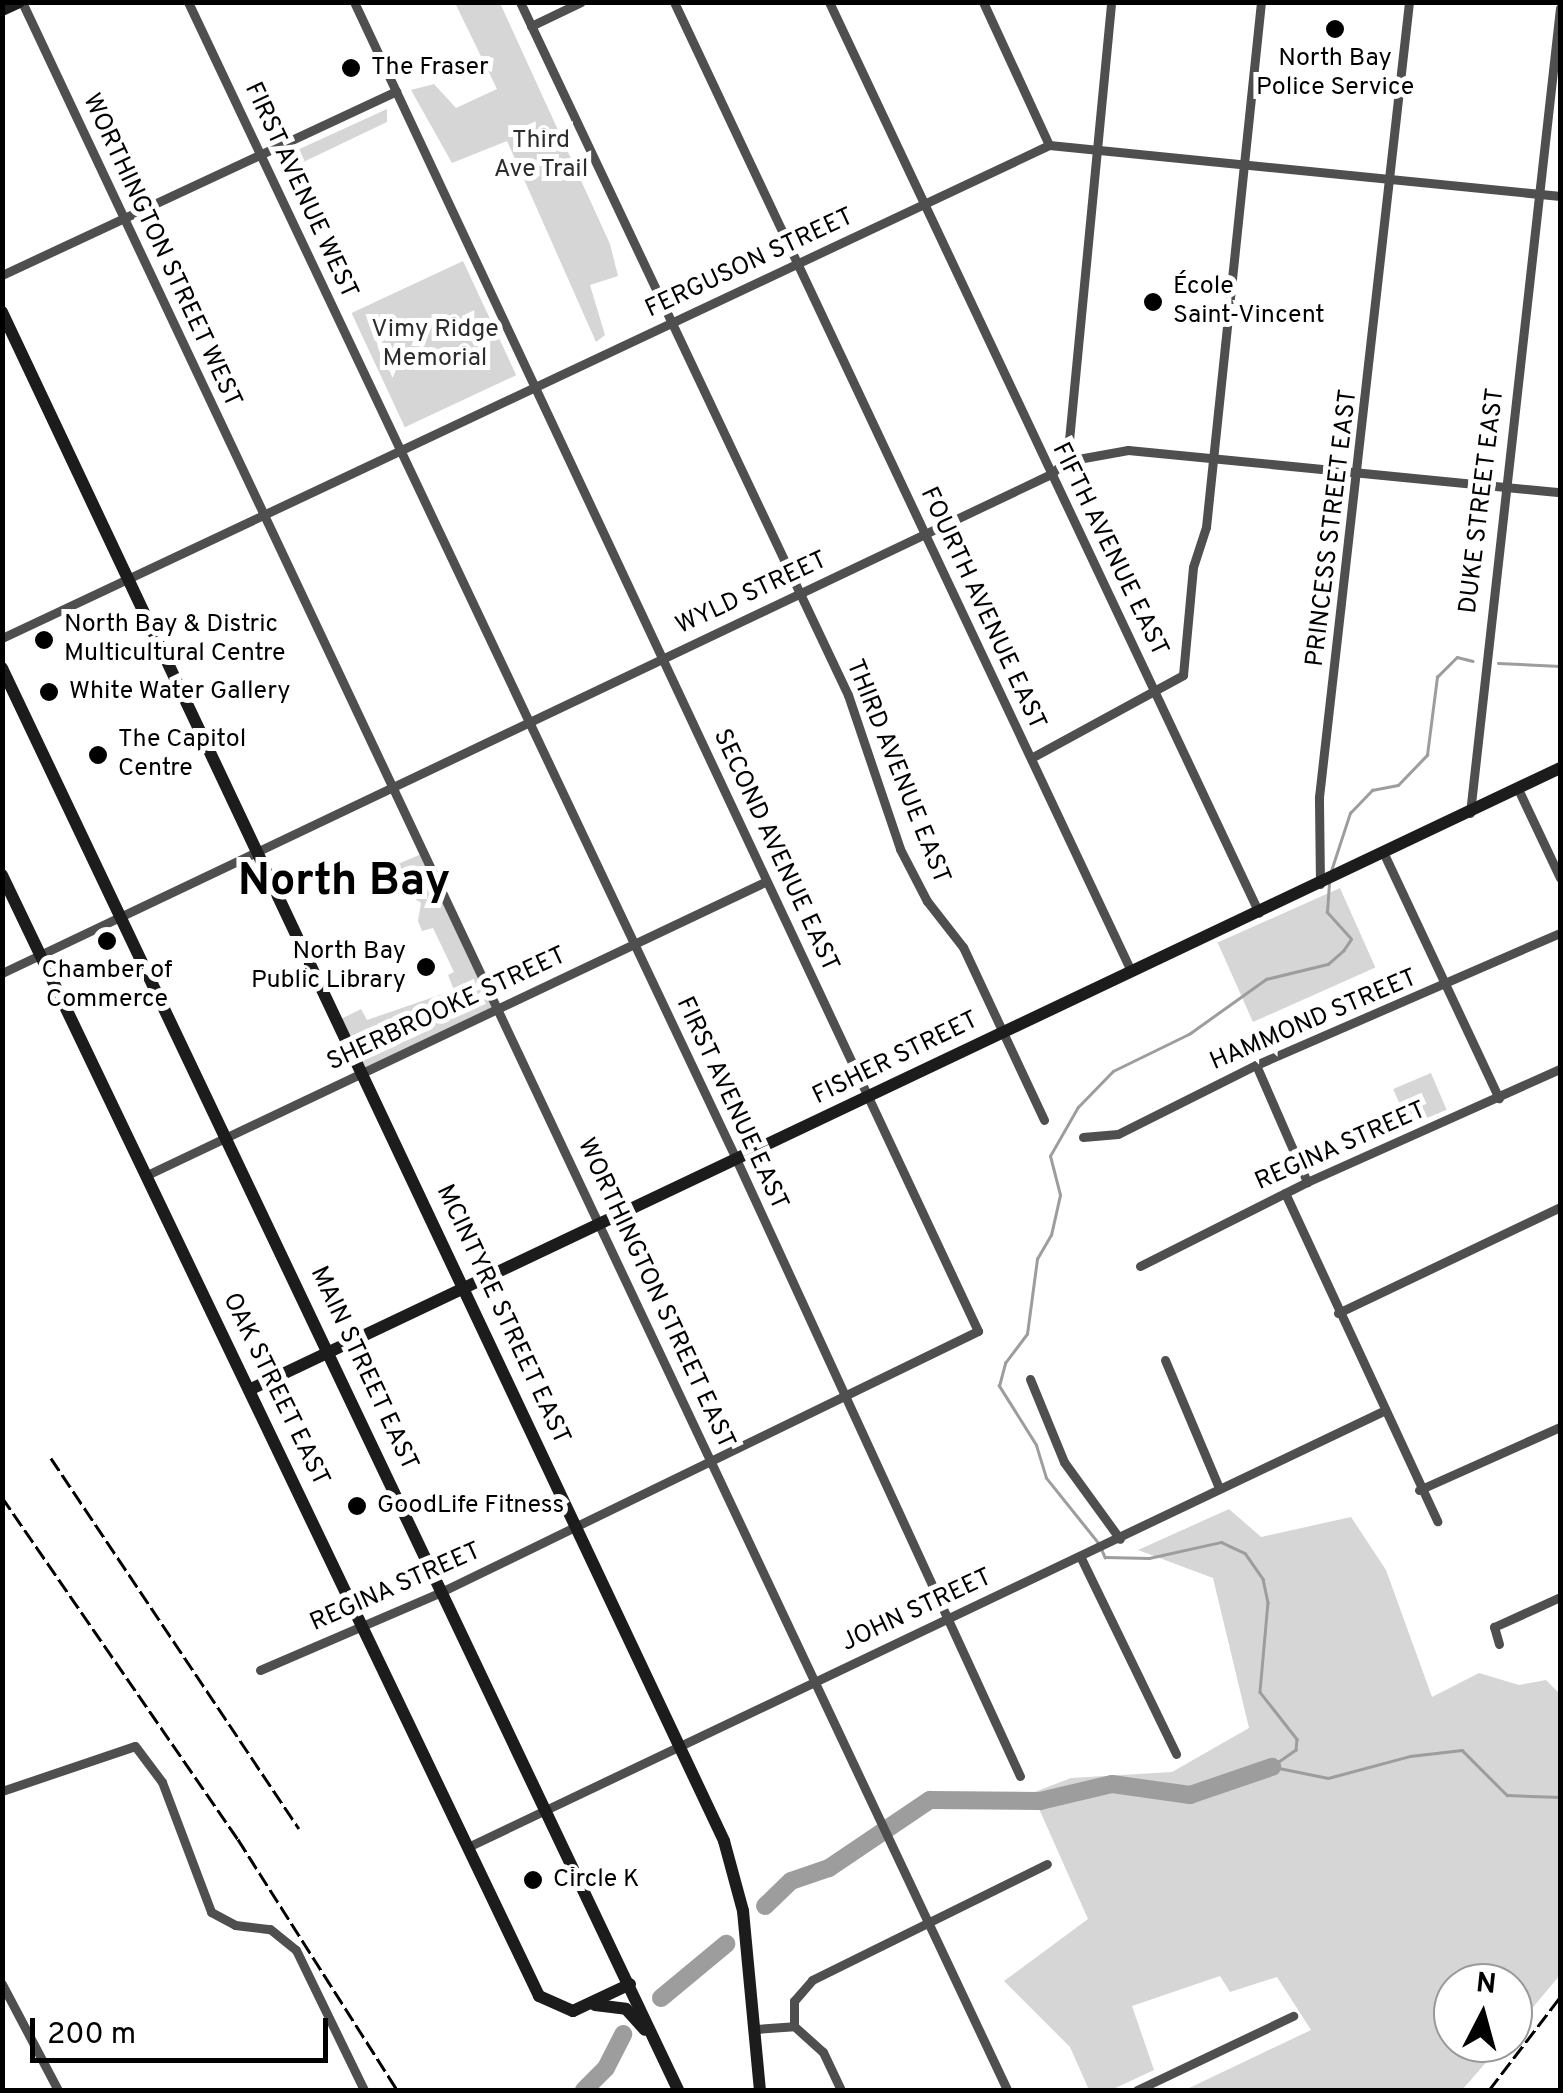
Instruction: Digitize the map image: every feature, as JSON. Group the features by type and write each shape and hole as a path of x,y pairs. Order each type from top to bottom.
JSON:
{"main road":[{"path":"2,10 20,2"},
{"name":"MCINTYRE STREET EAST","path":"2,312 680,1746 738,1878 760,2090"},
{"name":"MAIN STREET EAST","path":"2,668 678,2090"},
{"name":"FISHER STREET","path":"249,1390 1560,768"},
{"name":"OAK STREET EAST","path":"2,875 539,1996 573,2011 590,2005 626,2009 654,2039"},
{"path":"590,2005 630,1984"}],"street":[{"name":"WORTHINGTON STREET WEST","path":"20,2 264,516"},
{"name":"FIRST AVENUE WEST","path":"188,2 401,451"},
{"name":"SECOND AVENUE EAST","path":"354,2 978,1331"},
{"name":"THIRD AVENUE EAST","path":"520,2 862,730 900,849 927,901 963,947 1044,1120"},
{"path":"531,26 581,2"},
{"name":"FOURTH AVENUE EAST","path":"674,2 1131,971"},
{"name":"FIFTH AVENUE EAST","path":"829,2 1258,913"},
{"path":"983,2 1049,145"},
{"path":"1110,2 1067,460 1128,450 1560,492"},
{"path":"1031,758 1184,675 1193,567 1206,527 1261,2"},
{"name":"PRINCESS STREET EAST","path":"1324,882 1319,797 1361,472 1409,2"},
{"name":"DUKE STREET EAST","path":"1470,813 1560,8"},
{"path":"2,275 396,91"},
{"name":"FERGUSON STREET","path":"2,638 1049,145 1243,160 1560,196"},
{"name":"FIRST AVENUE EAST","path":"401,451 737,1161 1020,1776"},
{"name":"WYLD STREET","path":"2,974 1049,476 1067,460"},
{"name":"WORTHINGTON STREET EAST","path":"264,516 1008,2090"},
{"path":"1518,789 1560,878"},
{"path":"1384,854 1499,1098"},
{"name":"SHERBROOKE STREET","path":"147,1174 764,882"},
{"name":"HAMMOND STREET","path":"1083,1137 1118,1134 1256,1065 1560,934"},
{"path":"1256,1065 1308,1182"},
{"name":"REGINA STREET","path":"1140,1266 1285,1192 1560,1069"},
{"path":"1285,1192 1381,1412 1437,1521"},
{"path":"1338,1313 1560,1207"},
{"name":"REGINA STREET","path":"260,1670 443,1591 846,1399 978,1331"},
{"path":"1166,1360 1218,1488"},
{"path":"1030,1379 1064,1462 1120,1539"},
{"name":"JOHN STREET","path":"470,1846 1381,1412"},
{"path":"1418,1490 1560,1427"},
{"path":"1082,1555 1176,1754"},
{"path":"1500,1644 1494,1627 1560,1596"},
{"path":"2,1791 136,1746 162,1782 211,1912 235,1926 270,1929 296,1950 364,2090"},
{"path":"841,2090 822,2052 794,2026 794,2000 812,1980 1047,1864"},
{"path":"2,1984 58,2090"},
{"path":"1137,2090 1293,2016"},
{"path":"754,2029 794,2026"}],"green space":[{"name":"Third Ave Trail","path":"455,3 500,3 610,244 618,276 590,285 605,335 596,342 507,141 452,163 411,90 434,84 456,108 497,89"},
{"path":"387,109 387,122 297,165 282,157"},
{"name":"Vimy Ridge Memorial","path":"463,261 516,375 405,427 352,313"},
{"path":"424,853 499,1008 362,1070 339,1020 361,1009 367,1020 454,990 448,975 454,972 433,928 422,931 418,921 421,903 389,881 393,866"},
{"path":"1340,888 1375,967 1253,1022 1218,943"},
{"path":"1431,1073 1447,1110 1409,1126 1393,1089"},
{"path":"1229,1509 1261,1537 1351,1517 1386,1570 1432,1697 1479,1673 1519,1685 1546,1680 1560,1694 1560,1975 1533,2007 1533,1963 1433,1963 1433,2063 1486,2063 1462,2090 1185,2090 1311,2030 1277,1977 1230,1992 1220,1976 1132,2006 1154,2070 1111,2090 1089,2090 1070,2047 1004,1981 1088,1919 1032,1793 1071,1778 1172,1772 1249,1728 1213,1578 1138,1550"}],"waterway":[{"path":"1331,871 1350,813 1372,790 1398,785 1427,755 1437,677 1457,657 1473,661"},
{"path":"1498,663 1560,666"},
{"path":"1098,1543 1046,1478 1036,1445 999,1386 1005,1363 1027,1334 1037,1259 1051,1235 1060,1195 1050,1156 1078,1107 1113,1071 1189,1034 1266,979 1328,964 1343,951 1351,939 1327,912 1329,884"},
{"path":"1102,1550 1105,1557 1149,1558 1221,1542 1245,1553 1263,1579 1268,1602 1260,1692 1297,1739 1296,1750 1272,1767"},
{"path":"1274,1767 1328,1778 1410,1756 1462,1750 1507,1795 1560,1797"},
{"path":"765,1906 791,1881 829,1868 930,1800 1040,1801 1112,1784 1190,1795 1272,1767"},
{"path":"661,1998 726,1944"},
{"path":"584,2090 606,2068 623,2034"}],"railway":[{"path":"51,1458 299,1829"},
{"path":"2,1497 238,1839 397,2090"},
{"path":"1489,2090 1560,1997"}],"place":[{"name":"North Bay Police Service","path":"1335,29"},
{"name":"The Fraser","path":"351,68"},
{"name":"École Saint-Vincent","path":"1153,302"},
{"name":"North Bay & Distric Multicultural Centre","path":"44,640"},
{"name":"White Water Gallery","path":"49,692"},
{"name":"The Capitol Centre","path":"98,755"},
{"name":"Chamber of Commerce","path":"107,941"},
{"name":"North Bay Public Library","path":"426,967"},
{"name":"GoodLife Fitness","path":"357,1506"},
{"name":"Circle K","path":"533,1880"}],"district":[{"name":"North Bay","path":"344,883"}]}
